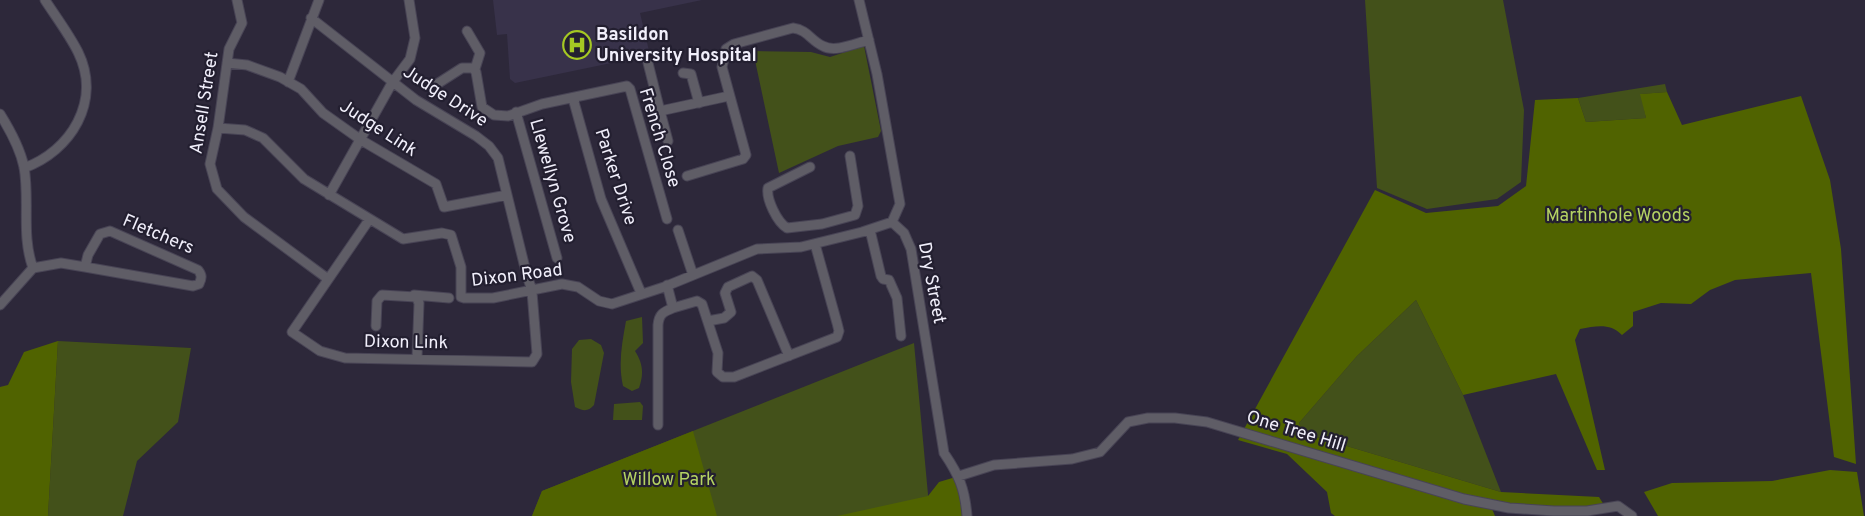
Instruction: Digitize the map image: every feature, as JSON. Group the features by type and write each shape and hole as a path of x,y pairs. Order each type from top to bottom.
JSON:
{"street":[{"path":"24,168 40,162 56,151 74,131 82,114 86,97 85,72 78,53 45,0"},
{"name":"Ansell Street","path":"237,0 242,23 229,49 218,128 210,164 217,189 244,217 328,280"},
{"path":"288,82 311,18 320,0"},
{"path":"329,195 392,83 410,59 415,38 409,0"},
{"path":"859,0 877,74 900,204 892,222"},
{"name":"Judge Drive","path":"311,18 392,83 489,146 498,158 532,291"},
{"path":"687,176 744,159 746,155 722,66 726,49 734,44 794,28 802,29 822,46 832,49 869,40"},
{"path":"467,31 480,53 475,70 482,107 490,113 498,116 508,116 516,112 576,97"},
{"name":"Judge Link","path":"227,63 247,65 301,89 323,113 361,140 436,184 444,207 507,195"},
{"path":"648,63 668,141"},
{"path":"437,84 462,68 475,70"},
{"path":"683,73 691,74 699,102"},
{"name":"French Close","path":"576,97 622,86 630,89 667,219"},
{"path":"660,111 730,96"},
{"name":"Parker Drive","path":"576,97 574,102 601,199 641,293"},
{"name":"Llewellyn Grove","path":"516,112 557,258"},
{"path":"0,305 33,268 26,250 24,168 16,143 2,120"},
{"name":"Dixon Road","path":"218,128 245,130 263,138 304,179 403,239 442,233 452,235 461,267 461,297 493,298 532,291 554,284 570,284 599,301 612,304 667,285 757,249 801,247 870,230 892,222"},
{"path":"810,167 768,188 768,195 779,221 787,228 835,222 852,217 858,209 850,156"},
{"name":"Dixon Link","path":"369,220 292,332 320,351 335,357 532,362 536,354 532,291"},
{"path":"835,222 839,238"},
{"name":"Dry Street","path":"892,222 904,233 911,249 944,453 959,476 966,497 968,516"},
{"path":"678,230 693,275"},
{"path":"870,230 881,276 883,279 889,280 897,298 901,336"},
{"name":"Fletchers","path":"33,268 61,263 193,286 198,284 201,279 198,270 110,231 100,234 88,255 85,267"},
{"path":"658,425 658,325 662,313 700,301 718,353 717,372 723,377 734,377 834,339 839,334 838,323 815,244"},
{"path":"708,321 724,318 731,312 726,293 728,287 752,276 757,280 789,356"},
{"path":"667,285 673,308"},
{"path":"414,296 419,304 417,358"},
{"path":"376,326 377,303 380,297 449,298"},
{"name":"One Tree Hill","path":"959,476 994,465 1072,459 1100,452 1128,422 1148,418 1175,418 1214,424 1343,464 1472,500 1509,508 1554,512 1588,511 1618,506 1625,509 1632,516"}],"shaded area":[{"name":"Basildon University Hospital","path":"493,0 702,0 640,13 650,55 515,83 510,79 507,34 497,35"}],"green space":[{"path":"1365,0 1503,0 1524,110 1521,182 1497,199 1427,209 1377,188"},
{"path":"864,46 881,131 878,137 838,146 779,173 753,51 811,52 830,57"},
{"path":"1665,84 1667,92 1641,94 1646,118 1586,122 1578,98"},
{"name":"Martinhole Woods","path":"1667,92 1682,125 1801,96 1830,180 1841,249 1856,464 1834,457 1811,273 1735,280 1710,290 1691,304 1661,303 1633,312 1633,326 1622,335 1608,327 1598,326 1580,329 1575,340 1605,470 1597,470 1556,374 1463,395 1416,300 1357,356 1299,423 1303,433 1501,492 1599,497 1609,513 1490,504 1495,516 1335,516 1331,513 1327,492 1287,454 1238,440 1375,190 1426,213 1498,206 1526,186 1535,100 1578,98 1586,122 1646,118 1640,94"},
{"path":"1416,300 1463,395 1501,492 1303,433 1299,423 1357,356"},
{"path":"642,317 643,343 635,351 640,360 642,378 639,388 632,391 623,386 621,370 622,345 626,321"},
{"path":"591,339 601,345 604,353 594,405 590,409 583,410 575,407 571,382 572,349 579,340"},
{"path":"58,341 191,348 178,422 137,461 123,516 48,516"},
{"path":"58,341 48,516 0,516 0,387 8,385 24,352"},
{"path":"914,343 930,516 532,516 542,491"},
{"path":"640,402 643,406 642,420 613,420 614,404"},
{"name":"Willow Park","path":"693,431 717,516 532,516 542,491"},
{"path":"1830,470 1857,472 1864,516 1658,516 1644,492 1672,483 1772,481"},
{"path":"959,476 967,516 837,516 928,496 939,482"}],"place":[{"name":"Basildon University Hospital","path":"577,45"}]}
